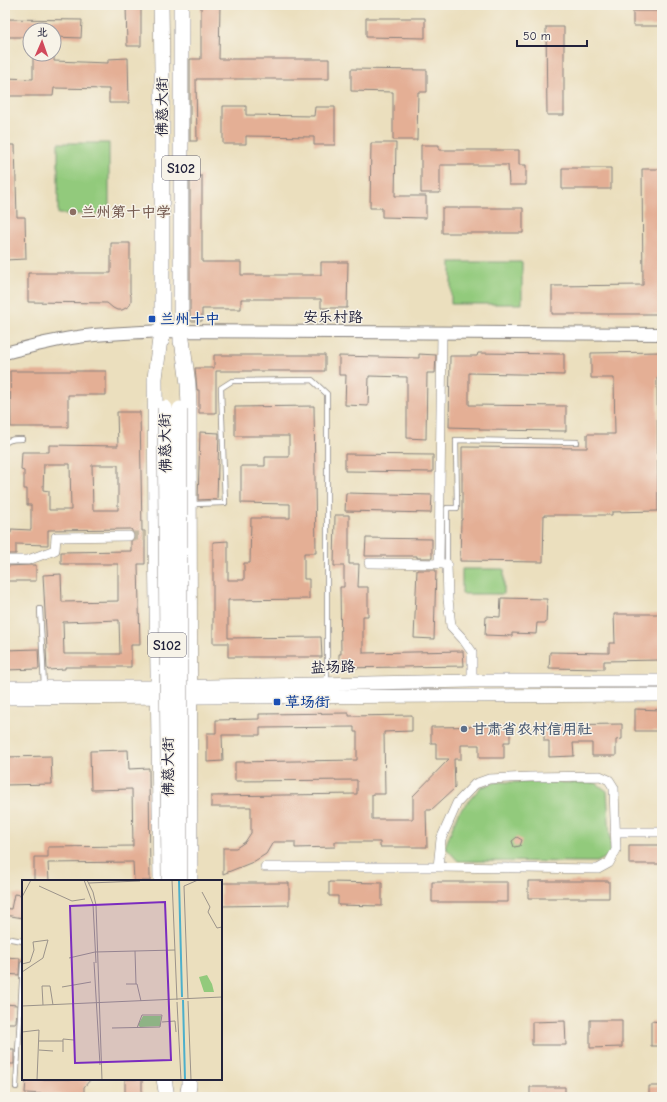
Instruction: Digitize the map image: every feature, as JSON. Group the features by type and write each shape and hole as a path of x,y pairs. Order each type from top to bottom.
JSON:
{"main road":[{"name":"佛慈大街","path":"161,5 161,331 172,408 180,880"},
{"name":"佛慈大街","path":"168,880 172,408 181,332 180,5"},
{"path":"161,331 155,378 151,535 159,723 161,880"},
{"path":"181,332 188,392 190,880"},
{"name":"盐场路","path":"5,698 189,691 327,683 662,681"},
{"name":"盐场路","path":"5,687 158,692"},
{"name":"盐场路","path":"189,691 662,696"},
{"path":"164,1080 166,1097"},
{"path":"170,1080 170,1097"},
{"path":"183,1080 183,1097"},
{"path":"187,1097 189,1080"}],"street":[{"name":"安乐村路","path":"5,353 76,337 101,334 161,331 662,334"},
{"path":"442,333 443,564 451,626 464,640 472,652 472,681"},
{"path":"5,560 28,560 55,550 56,537 129,536"},
{"path":"369,563 443,564"},
{"path":"266,867 598,869 609,863 616,850 614,788 609,780 600,776 489,779 475,784 457,803 441,839 438,867"},
{"path":"615,832 662,832"}],"lane":[{"path":"189,504 225,503 221,388 232,381 312,380 327,394 327,683"},
{"path":"5,443 9,440 22,439"},
{"path":"443,564 447,508 457,508 456,440 577,442"},
{"path":"40,609 44,688"},
{"path":"5,938 22,941"},
{"path":"16,1087 22,982"}],"green space":[{"path":"58,143 109,143 109,214 58,214"},
{"path":"451,262 522,262 522,304 451,304"},
{"path":"462,569 504,569 504,594 462,594"},
{"path":"496,782 596,783 607,791 611,851 607,857 597,862 458,861 445,847 458,813 480,788"}],"building":[{"path":"126,5 141,5 141,46 127,46"},
{"path":"201,5 220,5 219,59 329,59 329,79 196,79 197,141 190,141 190,59 201,59"},
{"path":"633,11 662,11 662,26 633,26"},
{"path":"366,18 425,18 425,38 366,37"},
{"path":"5,19 82,20 81,38 62,37 62,22 22,22 22,37 5,37"},
{"path":"546,27 564,27 564,115 547,115"},
{"path":"128,58 129,103 109,103 109,89 54,88 53,96 5,96 5,78 33,79 33,62 108,63 108,59"},
{"path":"351,69 427,70 427,92 418,92 417,140 393,140 393,92 351,91"},
{"path":"223,106 246,106 246,115 314,116 315,107 335,107 335,145 314,145 314,137 246,136 246,144 223,144"},
{"path":"371,143 396,143 395,196 426,196 426,218 382,217 382,208 370,208"},
{"path":"5,145 15,145 17,217 25,217 26,259 5,260"},
{"path":"421,145 439,145 439,150 519,150 519,165 526,165 526,185 509,185 508,165 440,165 440,193 421,193"},
{"path":"562,168 611,168 611,189 562,189"},
{"path":"642,169 662,169 662,314 552,314 552,286 643,285"},
{"path":"190,176 202,176 202,262 241,262 241,275 321,275 321,262 348,262 347,308 321,308 321,299 241,299 241,309 202,309 202,321 190,321"},
{"path":"442,208 523,208 523,233 442,233"},
{"path":"111,243 130,243 131,301 130,305 126,308 117,310 107,303 28,302 28,273 111,273"},
{"path":"662,352 662,378 657,378 658,511 612,512 612,515 544,515 543,562 460,561 462,520 462,447 587,448 587,434 615,434 614,378 591,378 591,353"},
{"path":"478,353 564,354 564,375 469,373 469,405 566,406 566,431 480,430 480,428 449,427 450,356 477,356"},
{"path":"419,354 436,355 435,373 427,373 426,439 407,438 407,377 369,376 368,406 345,405 346,375 339,375 339,356 419,358"},
{"path":"214,355 325,355 325,371 216,371 216,413 199,413 199,390 197,390 195,368 214,368"},
{"path":"10,371 106,371 106,395 68,395 68,427 11,427"},
{"path":"314,406 316,553 304,553 304,579 309,579 309,599 228,600 228,638 321,637 322,657 228,657 228,643 213,643 213,542 228,541 228,580 244,580 244,563 250,563 251,518 290,518 290,504 241,503 241,466 265,466 265,457 289,457 289,436 235,436 235,407"},
{"path":"117,412 140,412 142,531 145,531 145,564 138,564 140,645 131,645 131,667 65,667 65,669 48,670 43,575 61,574 62,602 118,601 118,564 61,564 61,552 131,551 131,541 135,536 131,529 48,530 48,545 16,544 16,554 5,554 5,532 11,533 11,529 31,530 31,505 27,505 27,489 24,489 24,471 21,470 22,452 49,452 49,445 118,446","holes":["44,464 70,464 71,510 49,510 49,491 43,490","92,465 118,465 118,510 93,510","119,620 120,654 64,654 63,622"]},
{"path":"200,432 219,433 217,499 198,500"},
{"path":"345,454 433,455 433,472 345,471"},
{"path":"346,493 432,495 431,513 345,511"},
{"path":"335,515 349,515 349,564 359,564 358,587 368,587 368,616 363,616 363,653 463,651 464,666 339,668 339,654 341,654 340,587 344,587 344,566 334,566"},
{"path":"366,538 432,539 432,558 417,558 417,556 365,556"},
{"path":"36,565 36,581 5,581 5,566"},
{"path":"417,570 436,570 434,639 414,638"},
{"path":"501,598 547,599 546,623 537,623 536,634 512,633 512,636 485,635 486,616 500,617"},
{"path":"614,614 662,614 662,660 604,661 604,669 549,668 550,652 609,653 609,643 615,643"},
{"path":"38,649 39,669 5,670 5,650"},
{"path":"635,709 662,710 662,731 635,731"},
{"path":"349,713 349,716 412,715 412,731 384,732 385,794 372,794 372,819 413,819 413,796 449,759 436,759 436,743 431,743 431,727 510,726 510,742 504,742 504,758 479,758 479,745 461,745 461,759 454,759 455,788 431,810 426,810 427,847 380,847 380,842 335,842 335,847 295,848 295,842 273,842 266,854 253,862 223,874 223,848 236,848 245,842 251,833 251,807 211,807 211,796 357,794 357,780 235,781 235,762 357,760 357,732 354,732 354,727 260,728 260,735 222,735 223,761 207,762 207,733 216,733 216,720 259,719 259,714"},
{"path":"622,724 622,739 616,740 616,756 592,756 592,743 573,743 574,756 549,757 549,741 544,741 544,725"},
{"path":"128,750 129,769 149,768 150,880 134,880 133,862 48,863 49,880 34,880 34,857 48,857 48,847 133,846 132,789 91,790 90,751"},
{"path":"51,756 52,784 5,785 5,757"},
{"path":"517,837 522,840 520,846 514,847 512,841"},
{"path":"629,845 662,845 662,864 629,864"},
{"path":"528,881 609,881 609,898 528,898"},
{"path":"329,882 382,883 382,906 338,905 338,896 329,896"},
{"path":"432,882 508,882 508,902 432,902"},
{"path":"222,883 289,883 289,905 222,906"},
{"path":"14,894 22,895 22,918 5,915 5,908 11,909"},
{"path":"5,957 20,958 19,975 5,974"},
{"path":"5,1004 17,1005 16,1023 5,1023"},
{"path":"590,1020 622,1020 622,1047 590,1048"},
{"path":"565,1021 566,1045 532,1045 532,1022"},
{"path":"651,1021 662,1022 662,1046 651,1046"},
{"path":"5,1049 14,1049 14,1064 5,1064"},
{"path":"26,1080 90,1080 84,1087 84,1097 62,1097 62,1095 25,1093"},
{"path":"125,1080 142,1080 142,1097 125,1097"},
{"path":"649,1086 662,1086 662,1097 649,1097"},
{"path":"530,1087 565,1087 565,1097 530,1097"}],"tunnel":[{"path":"129,536 146,536"}],"place":[{"name":"兰州第十中学","path":"73,212"},
{"name":"兰州十中","path":"152,319"},
{"name":"草场街","path":"277,702"},
{"name":"甘肃省农村信用社","path":"464,729"}]}
